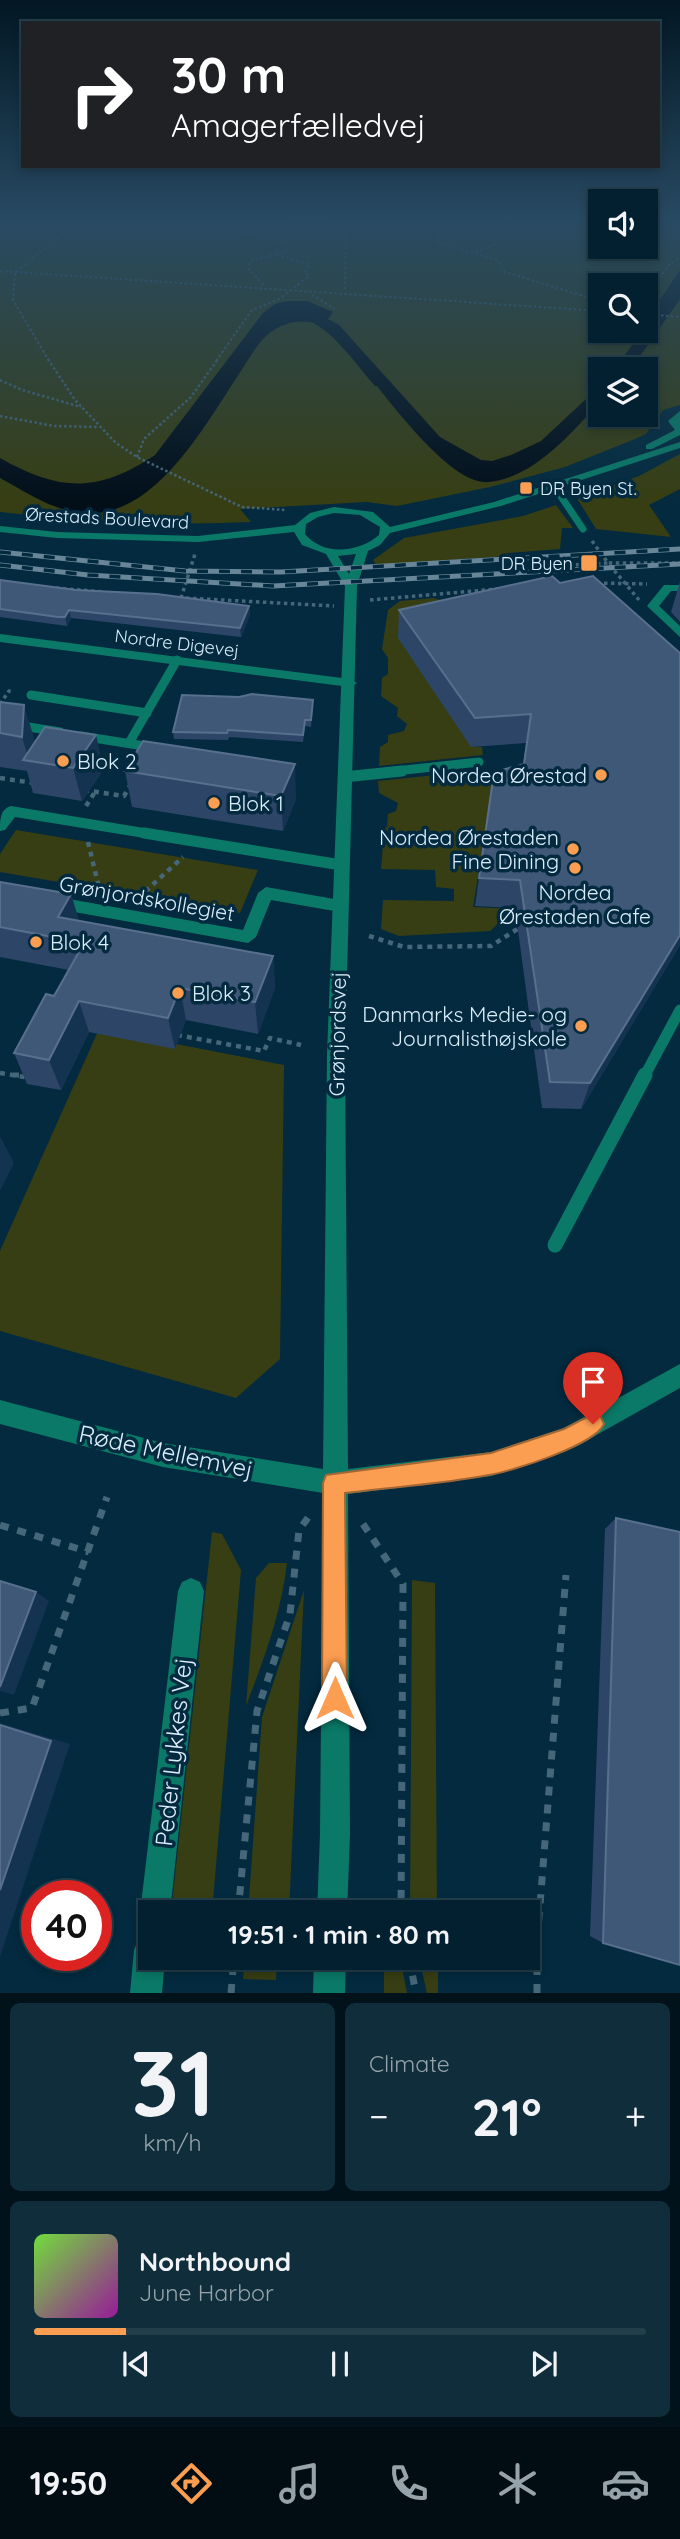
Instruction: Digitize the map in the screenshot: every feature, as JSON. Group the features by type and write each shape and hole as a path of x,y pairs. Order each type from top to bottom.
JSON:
{"street":[{"path":"608,469 680,431 673,421 680,414"},
{"path":"383,526 380,542 363,550 329,551 300,534 310,516 345,510 366,513 383,526 475,510 556,489 680,445"},
{"name":"Ørestads Boulevard","path":"0,529 94,537 198,539 300,534"},
{"name":"Grønjordsvej","path":"334,1483 341,865 350,683 351,586 363,550"},
{"name":"Grønjordsvej","path":"329,551 351,586"},
{"path":"674,587 653,606 680,632"},
{"name":"Nordre Digevej","path":"0,638 350,683"},
{"path":"0,826 10,811 144,833"},
{"name":"Grønjordskollegiet","path":"39,900 248,937 266,893 340,906"},
{"name":"Røde Mellemvej","path":"0,1412 163,1455 334,1483 491,1464 569,1438 680,1375"},
{"path":"332,1900 335,1834 334,1483"},
{"name":"Peder Lykkes Vej","path":"156,1900 191,1591"},
{"path":"146,1993 148,1970"},
{"path":"329,1993 330,1970"}],"lane":[{"path":"556,489 583,529"},
{"path":"129,743 177,660"},
{"path":"31,695 147,713"},
{"path":"15,725 165,749"},
{"path":"344,776 479,762"},
{"path":"144,833 341,865"},
{"path":"555,1245 680,1010"}],"path":[{"path":"22,316 82,407 99,426 137,457 242,507 261,511 294,510 310,516"},
{"path":"137,457 144,439 191,397 248,316"},
{"path":"0,380 62,403 82,407"},
{"path":"0,416 54,426 99,426"},
{"path":"583,529 621,581"},
{"path":"181,598 191,576 198,539"},
{"path":"534,567 680,563"},
{"path":"594,583 621,581 674,587"},
{"path":"53,587 116,593"},
{"path":"168,597 263,604 352,605 380,597 500,589"},
{"path":"0,691 9,691"},
{"path":"81,790 124,796 152,747"},
{"path":"0,778 41,784"},
{"path":"83,823 112,913 200,842"},
{"path":"369,936 404,947 491,946 524,925"},
{"path":"169,1033 264,1051 270,1038 301,1045"},
{"path":"0,1073 26,1077 32,1066"},
{"path":"240,1900 257,1711 290,1614 299,1530 334,1483 403,1584 401,1900"},
{"path":"0,1713 32,1708 107,1497"},
{"path":"0,1525 89,1552"},
{"path":"537,1993 537,1943 566,1575"},
{"path":"231,1993 233,1970"},
{"path":"411,1970 416,1993"}],"green space":[{"path":"0,316 588,316 588,343 658,343 658,316 680,316 680,405 663,410 658,417 658,357 588,357 588,427 651,427 646,434 565,467 490,487 397,506 367,502 240,509 251,522 125,522 0,512"},
{"path":"680,454 680,489 649,505 671,537 596,529 578,500 580,497 639,476"},
{"path":"556,505 573,528 562,528 560,549 507,553 508,556 376,565 373,560 404,538 523,516"},
{"path":"433,598 448,602 399,635 473,747 482,747 483,755 379,766 380,747 388,742 388,735 404,731 407,724 397,716 398,708 381,696 382,678 388,674 388,658 382,649 388,610 400,601"},
{"path":"484,770 502,794 491,797 473,907 514,909 490,931 399,936 381,929 383,900 454,901 454,889 436,887 435,870 381,869 383,844 379,832 387,827 388,814 396,811 398,803 379,793 378,781"},
{"path":"16,830 258,870 240,913 0,872 0,854"},
{"path":"99,1029 284,1065 280,1359 236,1398 0,1331 0,1251"},
{"path":"212,1532 222,1534 241,1570 213,1900 172,1900"},
{"path":"269,1563 287,1563 271,1636 246,1706 256,1578"},
{"path":"412,1580 435,1583 437,1900 410,1900"},
{"path":"304,1590 290,1900 249,1900 262,1717"},
{"path":"244,1970 276,1970 276,1980 243,1979"},
{"path":"384,1970 402,1970 407,1993 384,1993"},
{"path":"422,1970 438,1970 438,1993 427,1993"}],"shaded area":[{"path":"261,316 330,316 328,319 339,325 440,437 481,460 492,461 511,455 541,441 588,397 588,415 537,463 522,472 489,482 470,478 450,465 405,421 332,330 315,323 290,323 274,330 263,339 175,465 155,486 133,501 109,511 83,513 61,509 0,478 0,458 42,477 79,484 97,482 155,455"},
{"path":"658,316 668,316 658,330"},
{"path":"633,343 649,343 639,357 624,357"}],"building":[{"name":"Nordea Ørestad","path":"552,576 560,583 593,576 680,653 680,935 590,1083 550,1082 520,880 479,878 494,772 524,764 531,714 475,718 399,610"},
{"path":"0,580 76,590 157,594 249,606 240,628 69,610 65,617 58,617 0,609"},
{"path":"252,694 313,700 311,720 305,720 303,735 228,730 227,733 173,732 182,695 239,697"},
{"path":"0,702 24,705 22,737 0,733"},
{"path":"45,727 96,735 73,768 23,760"},
{"path":"143,741 295,764 281,796 125,771"},
{"path":"0,882 71,894 58,917 273,956 255,1002 180,988 168,1018 79,1001 49,1060 14,1053 46,994 54,996 84,943 0,927"},
{"path":"616,1518 680,1532 680,1965 603,1943"},
{"path":"0,1581 36,1592 0,1687"},
{"path":"0,1725 51,1741 0,1890"}],"waterway":[{"path":"311,316 344,341 380,383"}],"railway":[{"path":"0,552 185,571 281,572 680,549"},
{"path":"0,565 88,575 273,586 680,564"}],"place":[{"name":"DR Byen St.","path":"526,488"},
{"name":"DR Byen","path":"589,563"},
{"name":"Blok 2","path":"63,761"},
{"name":"Nordea Ørestad","path":"601,775"},
{"name":"Blok 1","path":"214,803"},
{"name":"Nordea Ørestaden Fine Dining","path":"573,849"},
{"name":"Nordea Ørestaden Cafe","path":"575,868"},
{"name":"Blok 4","path":"36,942"},
{"name":"Blok 3","path":"178,993"},
{"name":"Danmarks Medie- og Journalisthøjskole","path":"581,1026"}],"route":[{"path":"335,1698 334,1483 491,1464 569,1438 593,1424"}]}
